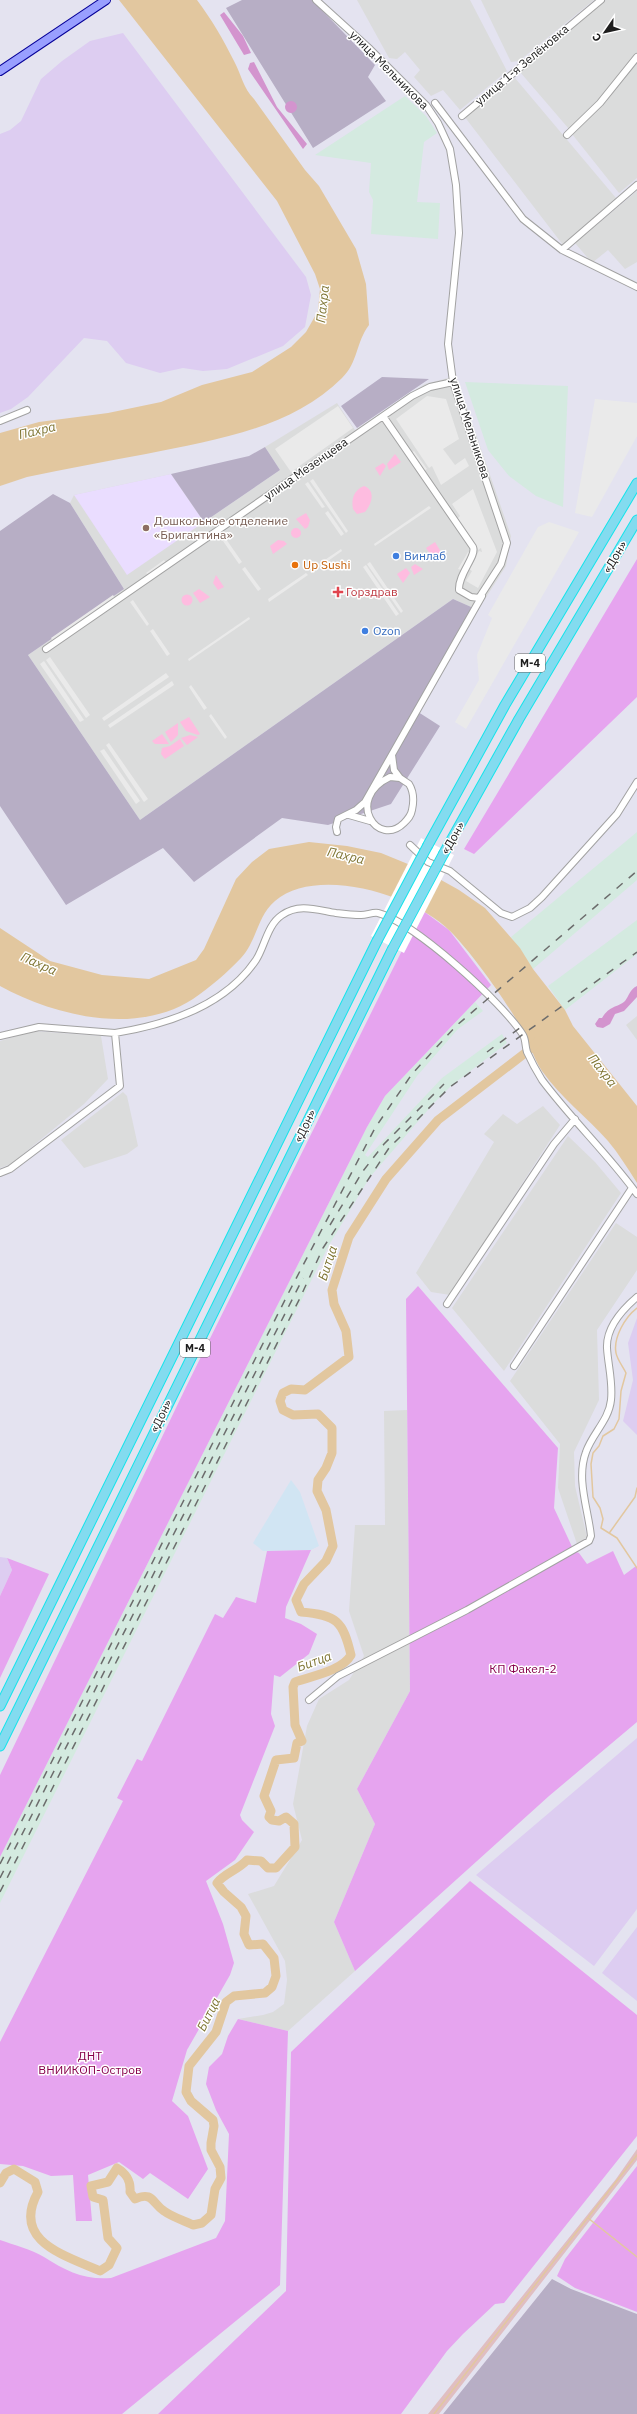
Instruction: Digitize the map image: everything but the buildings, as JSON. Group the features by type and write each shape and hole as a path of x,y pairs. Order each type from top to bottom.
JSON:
{"highway":[{"name":"«Дон»","path":"0,1706 377,942 428,845 505,705 637,483"},
{"name":"«Дон»","path":"0,1746 392,950 444,853 523,713 637,520"}],"main road":[{"path":"0,72 106,0"}],"street":[{"name":"улица Мельникова","path":"316,0 370,49 426,105 438,123 450,149 456,186 459,232 448,344 453,382 506,536 504,557 372,790"},
{"name":"улица 1-я Зелёновка","path":"462,116 601,0"},
{"path":"567,135 600,103 637,57"},
{"path":"435,103 523,219 563,249 637,287"},
{"path":"563,249 637,185"},
{"name":"улица Мезенцева","path":"46,649 383,416 425,389 453,382"},
{"path":"0,421 27,410"},
{"path":"383,416 474,549 458,581 459,590 475,599 483,594"},
{"path":"349,814 370,821 379,828 390,830 401,826 411,816 414,801 412,788 400,778 394,770 392,755"},
{"path":"337,832 336,827 338,819 349,814 365,802 378,783 390,778 400,778"},
{"path":"410,845 428,862 450,871 501,913 512,917 530,908 542,897 616,814 637,782"},
{"path":"370,821 366,806 372,790"},
{"path":"0,1036 38,1027 115,1033 147,1028 203,1005 246,972 262,950 274,921 292,909 315,908 360,915 377,913 400,921 431,944 498,1003 524,1037 527,1052 542,1079 574,1119 606,1154 637,1194"},
{"path":"0,1173 10,1169 86,1114 120,1086 115,1033"},
{"path":"447,1304 554,1144 574,1119"},
{"path":"514,1366 632,1188"},
{"path":"309,1700 338,1676 467,1610 589,1542 591,1536 582,1489 582,1462 586,1450 607,1414 611,1401 607,1342 622,1311 637,1296"}],"shaded area":[{"path":"242,0 312,0 375,65 368,77 386,101 313,148 226,8"},
{"path":"357,0 470,0 507,71 460,110 443,90 431,96 414,77 420,70 405,52 397,59 389,58"},
{"path":"481,0 594,0 519,61 511,62"},
{"path":"606,0 637,0 637,53 598,101 569,129 520,72"},
{"path":"224,12 243,36 251,53 244,55 220,15"},
{"path":"123,33 306,277 311,295 305,327 283,346 227,369 203,371 183,368 160,373 126,363 107,341 84,338 28,397 11,409 0,413 0,134 10,130 21,121 41,79 62,61 90,41"},
{"path":"254,62 277,107 307,144 303,149 248,69 250,63"},
{"path":"637,63 637,178 619,193 572,134 603,105"},
{"path":"515,78 616,198 563,245 464,116"},
{"path":"405,96 426,116 437,133 424,142 417,202 440,203 438,239 371,234 373,200 369,192 371,163 315,155"},
{"path":"291,101 295,103 297,107 295,111 291,113 287,111 285,107 287,103"},
{"path":"637,191 637,262 625,269 608,250 592,263 575,243"},
{"path":"456,376 511,536 506,566 478,610 453,599 140,820 28,655 124,589 70,503 74,495 171,474 204,522 280,470 265,447 337,403 355,430 425,384"},
{"path":"382,377 429,379 357,428 341,406"},
{"path":"465,382 568,386 563,507 536,496 509,476 488,450"},
{"path":"427,396 446,399 459,439 443,449 455,465 465,458 469,466 441,485 432,466 429,468 396,419"},
{"path":"595,399 637,403 637,436 592,517 575,513"},
{"path":"338,406 353,428 291,472 275,449"},
{"path":"265,447 280,470 204,522 171,474 249,456"},
{"path":"414,451 427,469 424,471 411,453"},
{"path":"395,454 401,462 389,470 387,464"},
{"path":"383,463 386,466 380,476 375,468"},
{"name":"Дошкольное отделение «Бригантина»","path":"171,474 204,522 127,575 74,495"},
{"path":"313,479 348,531 346,533 310,481"},
{"path":"308,482 325,507 322,508 305,484"},
{"path":"364,486 370,491 372,498 365,512 357,514 353,509 353,498 356,492"},
{"path":"473,489 497,552 478,588 466,581 472,571 469,569 479,551 482,552 481,548 478,550 457,519 460,516 452,504"},
{"path":"53,494 70,503 124,589 28,655 140,820 453,599 478,610 415,710 440,726 391,804 328,825 282,818 194,882 163,848 66,905 0,806 0,531"},
{"path":"429,506 431,508 375,546 374,544"},
{"path":"328,511 344,534 341,536 325,513"},
{"path":"306,513 310,520 308,527 305,529 296,519"},
{"path":"549,522 579,532 466,729 455,722 479,680 477,655 492,618 488,615 538,527"},
{"path":"294,528 298,528 301,533 298,538 294,538 291,535 291,531"},
{"path":"226,539 242,562 239,564 223,541"},
{"path":"278,540 284,541 287,544 273,554 270,546"},
{"path":"435,542 441,552 438,558 432,557 426,548"},
{"path":"341,549 342,551 311,573 310,570"},
{"path":"468,552 471,554 461,570 458,569"},
{"path":"164,560 166,563 148,575 146,573"},
{"path":"370,562 403,611 401,613 367,564"},
{"path":"415,564 423,569 414,575 411,567"},
{"path":"366,565 383,590 380,592 363,567"},
{"path":"245,567 261,589 258,591 242,569"},
{"path":"406,568 410,573 403,583 397,574"},
{"path":"306,573 308,575 269,602 268,599"},
{"path":"216,575 224,587 218,590 213,583"},
{"path":"199,589 210,597 200,603 193,593"},
{"path":"187,594 191,596 193,600 191,604 187,606 183,604 181,600 183,596"},
{"path":"113,595 115,598 53,641 51,638"},
{"path":"386,595 399,614 396,616 383,597"},
{"path":"133,600 149,624 147,626 130,602"},
{"path":"249,617 250,619 189,661 188,659"},
{"path":"153,629 170,654 167,656 150,631"},
{"path":"50,657 90,715 86,718 46,660"},
{"path":"44,661 84,720 80,722 40,664"},
{"path":"166,673 169,677 104,721 102,718"},
{"path":"172,681 174,685 110,728 108,725"},
{"path":"191,685 207,708 204,710 189,687"},
{"path":"211,714 227,737 225,739 209,716"},
{"path":"189,717 200,734 198,735 186,731 180,722"},
{"path":"178,723 178,735 171,742 165,732"},
{"path":"162,734 169,744 155,744 152,741"},
{"path":"190,735 198,737 187,745 181,738"},
{"path":"180,739 184,746 165,759 161,754 162,748 170,746"},
{"path":"109,743 148,799 144,802 106,745"},
{"path":"104,749 140,801 136,804 100,751"},
{"path":"637,832 637,880 533,969 511,937"},
{"path":"637,920 637,954 565,1010 548,986"},
{"path":"637,986 637,997 624,1011 615,1014 610,1024 603,1028 597,1027 595,1024 599,1018 602,1018 608,1011 625,1001 631,991"},
{"path":"475,1002 483,1011 458,1029 417,1076 365,1155 368,1157 442,1078 502,1034 507,1043 452,1085 434,1103 370,1177 329,1245 0,1903 0,1857 367,1127 385,1096"},
{"path":"637,1016 637,1040 626,1025"},
{"path":"34,1031 101,1036 108,1079 84,1104 11,1164 0,1168 0,1041"},
{"path":"123,1092 127,1096 138,1146 127,1154 84,1168 61,1140"},
{"path":"543,1106 560,1125 450,1295 431,1292 416,1273 494,1142 484,1134 503,1114 517,1124"},
{"path":"568,1136 595,1162 621,1193 504,1371 452,1308"},
{"path":"616,1223 637,1237 637,1270 597,1330 599,1400 574,1452 575,1486 587,1537 577,1544 558,1488 560,1444 510,1381"},
{"path":"637,1318 637,1435 623,1421 633,1380 628,1343"},
{"path":"407,1410 410,1691 357,1789 375,1824 334,1922 355,1971 288,2031 238,2019 273,2012 284,2004 287,1980 285,1961 248,1894 274,1886 302,1840 293,1804 307,1726 319,1699 349,1680 364,1656 349,1611 355,1525 385,1525 384,1411"},
{"path":"291,1480 300,1492 319,1546 311,1550 263,1551 253,1543"},
{"path":"0,1557 7,1558 12,1570 0,1596"},
{"path":"637,1738 637,1909 594,1966 476,1875"},
{"path":"637,1927 637,2001 602,1973"},
{"path":"637,2149 637,2160 439,2414 428,2414 616,2179"},
{"path":"552,2279 571,2289 637,2314 637,2414 443,2414"}],"green space":[{"path":"637,559 637,697 474,854 464,849"},
{"path":"422,910 449,930 491,985 385,1096 367,1127 0,1857 0,1775 186,1387"},
{"name":"КП Факел-2","path":"418,1286 558,1448 554,1508 574,1551 579,1553 587,1564 613,1551 624,1575 636,1566 637,1722 549,1796 355,1971 334,1922 375,1824 357,1789 410,1691 406,1299"},
{"name":"ДНТ ВНИИКОП-Остров","path":"311,1550 286,1607 285,1618 301,1624 317,1634 309,1654 280,1677 274,1675 271,1714 275,1726 240,1815 242,1820 254,1832 235,1860 206,1881 223,1924 234,1963 230,1975 187,2050 172,2101 188,2116 208,2169 188,2199 150,2173 143,2179 119,2162 88,2175 92,2221 76,2221 73,2175 51,2176 23,2166 0,2164 0,2042 123,1801 117,1798 137,1759 142,1761 215,1614 223,1618 236,1597 256,1603 267,1551"},
{"path":"7,1558 49,1574 0,1678 0,1596 12,1570"},
{"path":"470,1881 637,2015 637,2136 504,2303 495,2304 447,2351 401,2414 158,2414 286,2291 291,2052"},
{"path":"238,2019 288,2031 280,2285 122,2414 0,2414 0,2240 34,2252 76,2274 92,2278 111,2278 216,2238 225,2221 229,2134 216,2110 206,2084 209,2067 222,2054 228,2036"},
{"path":"637,2166 637,2312 575,2288 557,2276 565,2259"}],"water":[{"name":"Пахра","path":"119,0 197,0 208,15 237,66 247,91 305,170 319,186 356,249 366,284 369,325 351,366 342,378 322,395 276,421 224,437 172,449 27,477 0,486 0,433 39,422 108,413 161,402 202,385 252,372 291,347 306,332 318,311 320,289 315,274 277,201"},
{"name":"Пахра","path":"309,842 347,846 381,853 425,871 459,890 485,908 520,948 533,969 565,1010 573,1026 637,1106 637,1183 620,1156 608,1141 549,1081 536,1061 525,1034 515,1017 469,952 450,931 434,918 414,906 390,896 365,889 340,885 315,885 293,890 275,901 269,907 264,914 251,944 236,964 218,980 193,999 171,1010 147,1017 121,1019 96,1018 70,1013 45,1006 0,986 0,928 50,961 102,975 149,979 196,960 204,949 236,879 252,862 269,849"}],"pier":[{"path":"421,838 454,855 404,953 371,936"}],"waterway":[{"name":"Битца","path":"0,2183 6,2173 14,2169 35,2182 38,2192 31,2209 31,2223 36,2234 45,2244 57,2252 100,2271 109,2265 117,2248 108,2238 103,2200 93,2197 91,2186 108,2182 117,2168 128,2178 130,2192 135,2199 145,2196 149,2197 167,2213 193,2225 202,2223 211,2215 215,2189 221,2178 220,2167 211,2150 214,2126 213,2120 191,2101 186,2092 189,2066 216,2032 226,2002 234,1996 265,1993 272,1987 276,1976 274,1958 263,1944 249,1945 244,1934 246,1916 241,1907 224,1892 217,1883 247,1860 261,1861 268,1868 276,1868 295,1847 294,1824 286,1817 279,1821 272,1820 269,1817 271,1811 264,1796 276,1760 294,1758 297,1743 302,1741 295,1725 293,1687 295,1682 334,1669 347,1661 351,1655 345,1634 341,1627 331,1618 323,1615 301,1612 296,1600 304,1584 326,1561 333,1546 326,1510 317,1491 318,1480 326,1468 332,1453 332,1428 318,1414 293,1415 283,1410 280,1401 283,1393 291,1389 305,1390 349,1357 346,1331 334,1304 332,1290 349,1237 386,1179 438,1120 533,1047 538,1041"},
{"path":"637,1308 624,1322 616,1341 617,1355 626,1373 621,1391 619,1419 614,1429 603,1436 599,1446 593,1453 591,1464 593,1497 600,1508 603,1519 601,1528 617,1538 637,1568"},
{"path":"610,1532 635,1497 637,1488"},
{"path":"434,2414 637,2155"},
{"path":"588,2218 637,2257"}],"railway":[{"path":"0,1864 289,1292 375,1128 412,1074 456,1026 637,871"},
{"path":"0,1892 300,1298 323,1248 389,1148 450,1087 637,952"},
{"path":"487,1052 521,1027"},
{"path":"330,1225 363,1171 384,1144 444,1084"},
{"path":"0,1878 303,1278"}],"place":[{"name":"Дошкольное отделение «Бригантина»","path":"146,528"},
{"name":"Винлаб","path":"396,556"},
{"name":"Up Sushi","path":"295,565"},
{"name":"Горздрав","path":"338,592"},
{"name":"Ozon","path":"365,631"}]}
